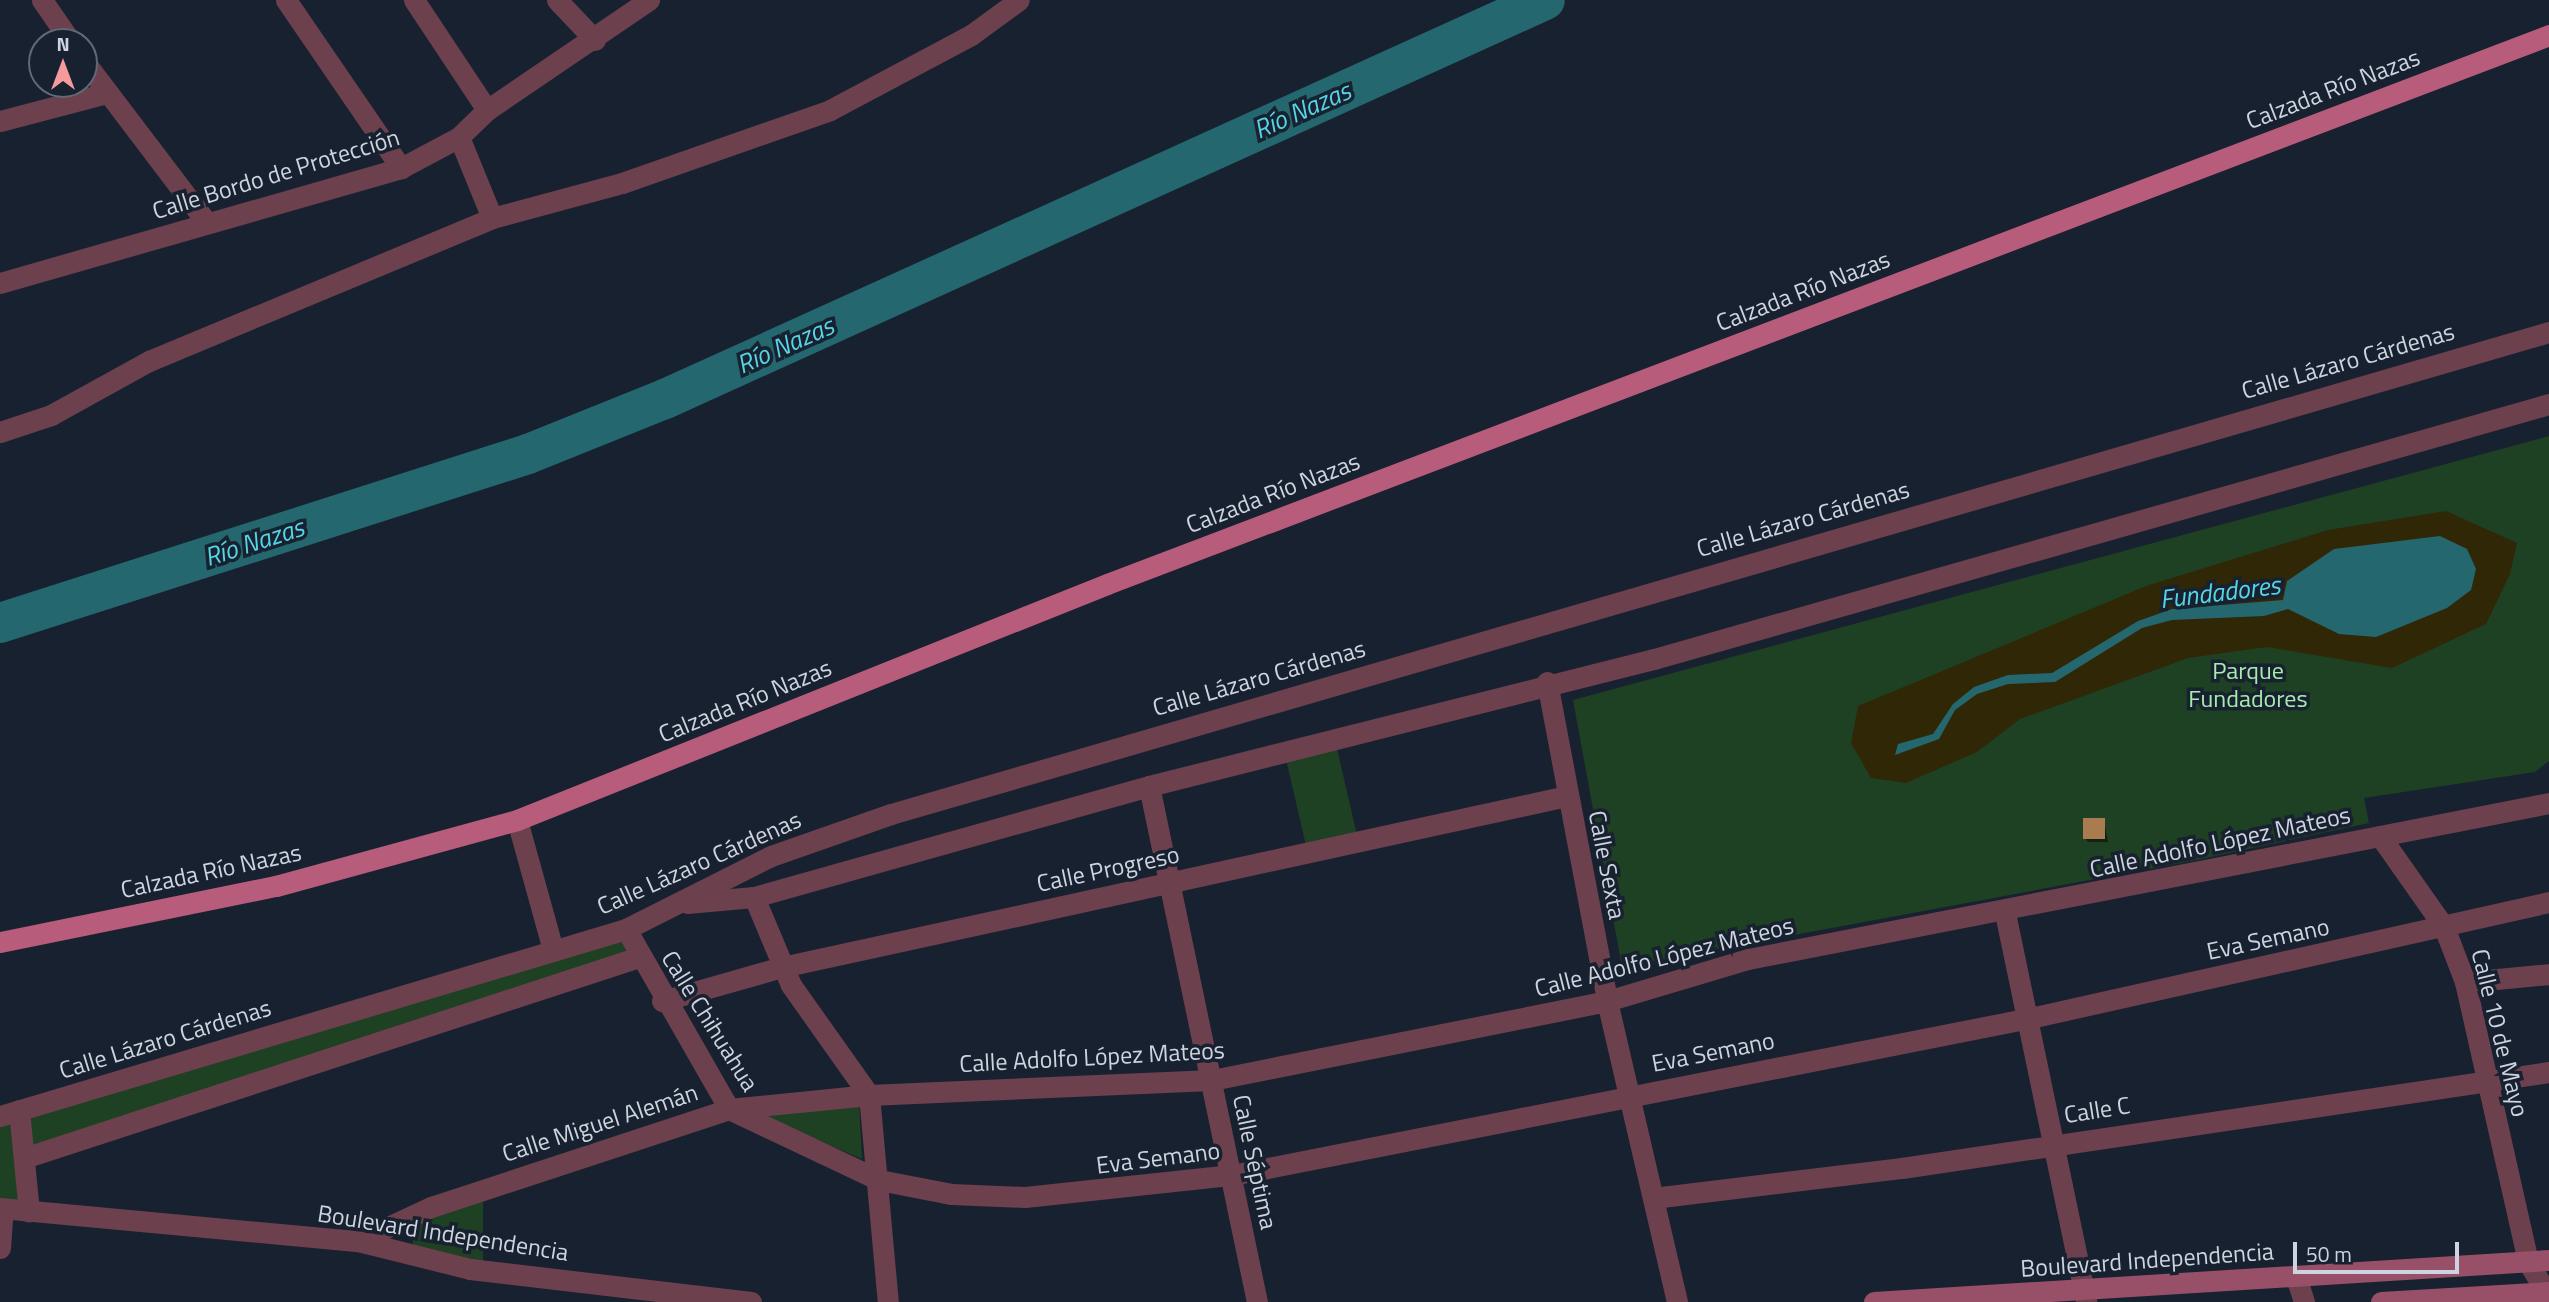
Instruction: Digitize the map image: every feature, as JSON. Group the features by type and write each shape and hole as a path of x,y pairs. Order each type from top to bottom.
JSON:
{"main road":[{"name":"Calzada Río Nazas","path":"0,942 276,886 517,820 1107,584 2549,35"}],"street":[{"path":"42,0 61,28"},
{"path":"286,0 401,168"},
{"path":"414,0 487,110"},
{"path":"557,0 595,40"},
{"name":"Calle Bordo de Protección","path":"0,283 401,168 459,136 487,110 595,40 649,0"},
{"path":"0,432 51,415 149,361 492,218 622,183 830,110 971,34 1019,0"},
{"path":"98,80 207,223"},
{"path":"0,121 107,93"},
{"path":"459,136 492,218"},
{"name":"Calle Lázaro Cárdenas","path":"10,1113 626,929 771,856 891,814 2549,332"},
{"path":"681,903 754,897 1149,786 1547,682 1654,659 2549,404"},
{"name":"Calle Sexta","path":"1547,682 1607,1001 1677,1302"},
{"name":"Calle Séptima","path":"1149,786 1257,1302"},
{"name":"Calle Progreso","path":"662,1001 782,967 1567,796"},
{"name":"Calle Adolfo López Mateos","path":"869,1095 1212,1080 1607,1001 1748,959 2004,913 2549,803"},
{"path":"517,820 553,950"},
{"name":"Calle 10 de Mayo","path":"2380,836 2444,928 2465,982 2486,1078 2549,1294"},
{"path":"754,897 782,967 869,1095 879,1180 888,1302"},
{"name":"Eva Semano","path":"879,1180 951,1194 1025,1197 1232,1175 2030,1018 2444,928 2549,902"},
{"path":"2004,913 2030,1018 2052,1143 2085,1296"},
{"name":"Calle Chihuahua","path":"626,929 662,1001 729,1109 879,1180"},
{"path":"24,1158 639,957"},
{"path":"2465,982 2549,974"},
{"name":"Calle C","path":"1653,1198 2052,1143 2486,1078 2549,1072"},
{"name":"Calle Miguel Alemán","path":"358,1241 431,1207 729,1109 869,1095"},
{"path":"10,1113 24,1158 29,1212"},
{"path":"0,1248 2,1209"},
{"name":"Boulevard Independencia","path":"2,1209 358,1241 470,1269 751,1302"},
{"name":"Boulevard Independencia","path":"1874,1302 2126,1295 2296,1277 2539,1261"},
{"path":"2296,1277 2304,1302"},
{"path":"2381,1302 2549,1294"}],"green space":[{"name":"Parque Fundadores","path":"2549,436 2549,761 2535,772 2364,798 2369,823 2192,861 1622,967 1573,700"},
{"path":"1335,740 1357,837 1307,849 1284,752"},
{"path":"618,933 630,958 25,1156 21,1111"},
{"path":"859,1102 862,1159 752,1112"},
{"path":"14,1117 26,1207 0,1204 0,1121"},
{"path":"483,1194 483,1265 412,1250 415,1219"}],"sand":[{"path":"2446,511 2517,543 2510,574 2486,624 2392,668 2267,647 2188,658 2020,719 1977,752 1906,783 1871,778 1851,743 1858,706 2146,586 2328,530"}],"shaded area":[{"path":"2440,536 2467,549 2476,569 2471,590 2447,608 2376,637 2339,634 2288,609 2264,616 2172,620 2142,628 2055,682 2008,684 1977,694 1955,710 1939,739 1895,755 1898,744 1933,734 1953,704 1974,687 2008,675 2052,673 2138,621 2172,609 2283,600 2287,581 2334,549"}],"building":[{"path":"2083,818 2105,818 2105,839 2083,839"}],"waterway":[{"name":"Río Nazas","path":"0,623 528,454 665,399 1545,0"}],"water label":[{"name":"Fundadores","path":"2220,592"}]}
